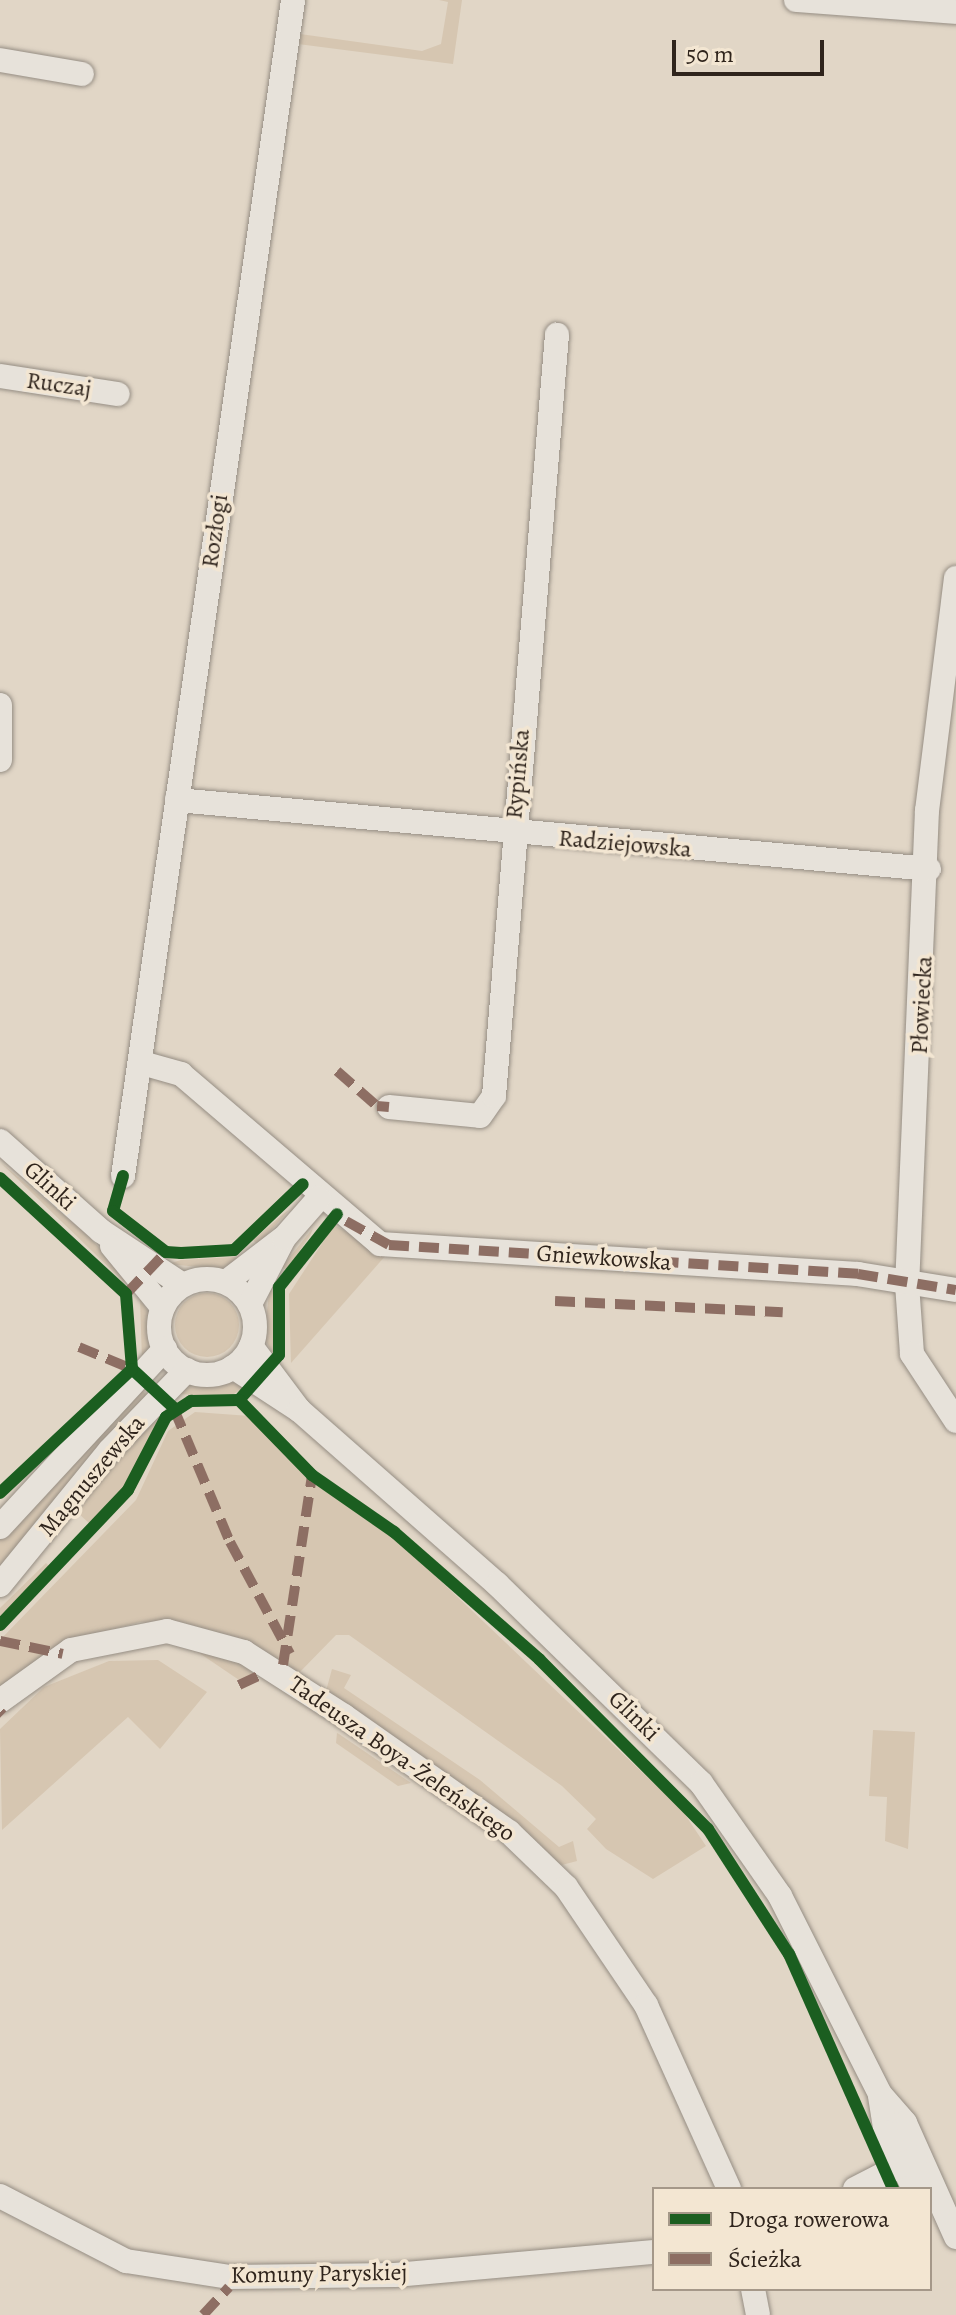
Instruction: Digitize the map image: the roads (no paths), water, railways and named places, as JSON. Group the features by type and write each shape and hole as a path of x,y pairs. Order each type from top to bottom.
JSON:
{"street":[{"name":"Rozłogi","path":"123,1176 142,1063 293,0"},
{"path":"796,0 956,12"},
{"path":"0,60 82,74"},
{"name":"Rypińska","path":"389,1107 480,1116 492,1106 557,335"},
{"name":"Ruczaj","path":"0,376 118,394"},
{"name":"Płowiecka","path":"956,578 927,810 929,869 907,1284 912,1354 956,1421"},
{"path":"0,705 0,760"},
{"name":"Radziejowska","path":"177,800 513,835 929,869"},
{"path":"142,1063 181,1074 319,1198 284,1238 226,1282 183,1285 163,1308 165,1349 187,1370 211,1375 233,1367 251,1346 250,1304 284,1238"},
{"name":"Glinki","path":"0,1141 101,1231 183,1285"},
{"name":"Gniewkowska","path":"319,1198 365,1237 389,1245 858,1274 956,1290"},
{"name":"Glinki","path":"101,1231 163,1308"},
{"path":"226,1282 250,1304"},
{"name":"Glinki","path":"251,1346 299,1410"},
{"name":"Magnuszewska","path":"0,1527 165,1349"},
{"name":"Glinki","path":"233,1367 299,1410 541,1624 701,1783 780,1896 927,2187"},
{"name":"Magnuszewska","path":"0,1585 110,1450 187,1370"},
{"name":"Tadeusza Boya-Żeleńskiego","path":"0,1701 71,1650 167,1631 244,1652 344,1716 509,1832 566,1887 646,2005 728,2187"},
{"path":"859,2187 912,2160"},
{"name":"Glinki","path":"912,2160 914,2187"},
{"name":"Komuny Paryskiej","path":"0,2196 126,2261 214,2275 360,2277 652,2252"},
{"name":"Glinki","path":"932,2196 956,2240"},
{"name":"Glinki","path":"932,2219 956,2240"},
{"path":"753,2291 758,2315"}]}
